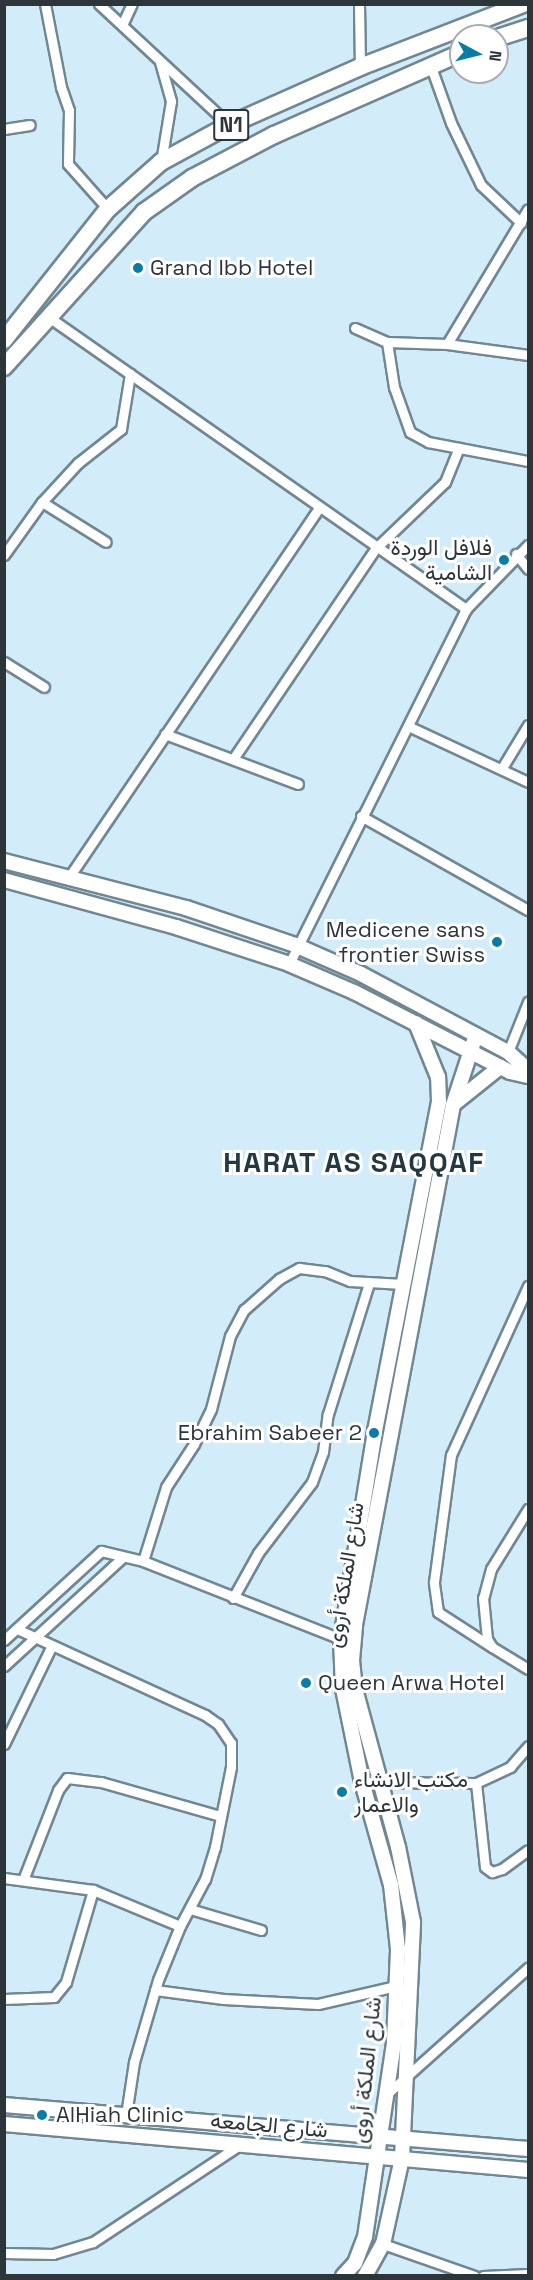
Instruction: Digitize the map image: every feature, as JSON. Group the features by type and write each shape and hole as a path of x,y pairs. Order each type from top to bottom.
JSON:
{"highway":[{"name":"N1","path":"4,340 108,209 161,162 230,125 360,67 524,4"},
{"path":"509,34 528,28"},
{"name":"N1","path":"4,367 51,318 144,212 192,177 274,135 449,58"},
{"path":"262,110 274,135"}],"street":[{"path":"45,4 61,87 69,110 68,164 108,209"},
{"path":"99,4 230,125"},
{"path":"122,25 132,4"},
{"path":"358,4 360,67"},
{"path":"159,60 171,101 161,162"},
{"path":"431,67 451,123 481,185 521,222"},
{"path":"4,129 30,125"},
{"path":"447,344 528,209"},
{"path":"51,318 466,609"},
{"path":"355,328 387,342 447,344 528,355"},
{"path":"387,342 394,387 410,432 428,442 528,461"},
{"path":"4,555 42,502 78,463 121,429 130,374"},
{"path":"233,759 376,548 445,482 459,448"},
{"path":"42,502 106,542"},
{"path":"69,877 319,508"},
{"path":"289,964 295,945 466,609 516,554 528,545"},
{"path":"516,554 528,568"},
{"path":"4,662 44,687"},
{"path":"502,768 528,725"},
{"path":"408,726 528,782"},
{"path":"165,734 298,784"},
{"path":"361,816 528,910"},
{"path":"4,861 186,908 295,945 361,974 473,1045 500,1066 528,1076"},
{"path":"4,880 176,927 289,964 416,1023 473,1045 508,1052 528,1070"},
{"path":"508,1052 528,1002"},
{"name":"شارع الملكة أروى","path":"343,2276 355,2263 364,2237 388,2093 398,1949 391,1885 362,1782 343,1689 341,1639 439,1102 438,1077 416,1023"},
{"name":"شارع الملكة أروى","path":"365,2276 383,2244 402,2158 412,1922 398,1847 356,1689 352,1661 355,1624 453,1105 473,1045"},
{"path":"453,1105 500,1066"},
{"path":"142,1562 166,1487 194,1444 211,1409 230,1336 244,1310 298,1268 369,1283 404,1284"},
{"path":"233,1598 258,1553 312,1482 323,1452 328,1414 369,1283"},
{"path":"528,1286 451,1455 434,1581 438,1612 528,1668"},
{"path":"492,1647 487,1639 486,1582 528,1509"},
{"path":"4,1640 101,1551 142,1562 341,1639"},
{"path":"4,1666 123,1557"},
{"path":"17,1629 218,1724 231,1743 231,1767 205,1879 180,1926 155,1990 135,2062 126,2115"},
{"path":"4,1744 51,1647"},
{"path":"362,1782 476,1783 510,1767 528,1746"},
{"path":"22,1880 58,1790 67,1778 101,1782 220,1816"},
{"path":"476,1783 485,1867 492,1872 502,1869 528,1850"},
{"path":"4,1878 93,1890 180,1926"},
{"path":"4,1999 54,1997 66,1982 93,1890"},
{"path":"190,1909 261,1930"},
{"path":"388,2093 528,1968"},
{"path":"155,1990 223,2000 318,2004 396,1986"},
{"name":"شارع الجامعه","path":"4,2105 245,2122 379,2138 528,2149"},
{"name":"شارع الجامعه","path":"4,2124 243,2142 377,2157 528,2170"},
{"path":"4,2253 53,2254 93,2242 243,2142"},
{"path":"383,2244 475,2276"},
{"path":"483,2276 528,2274"}],"place":[{"name":"Grand Ibb Hotel","path":"138,268"},
{"name":"فلافل الوردة الشامية","path":"504,560"},
{"name":"Medicene sans frontier Swiss","path":"497,942"},
{"name":"Ebrahim Sabeer 2","path":"374,1433"},
{"name":"Queen Arwa Hotel","path":"306,1683"},
{"name":"مكتب الانشاء والاعمار","path":"342,1792"},
{"name":"AlHiah Clinic","path":"42,2115"}],"district":[{"name":"HARAT AS SAQQAF","path":"354,1162"}]}
